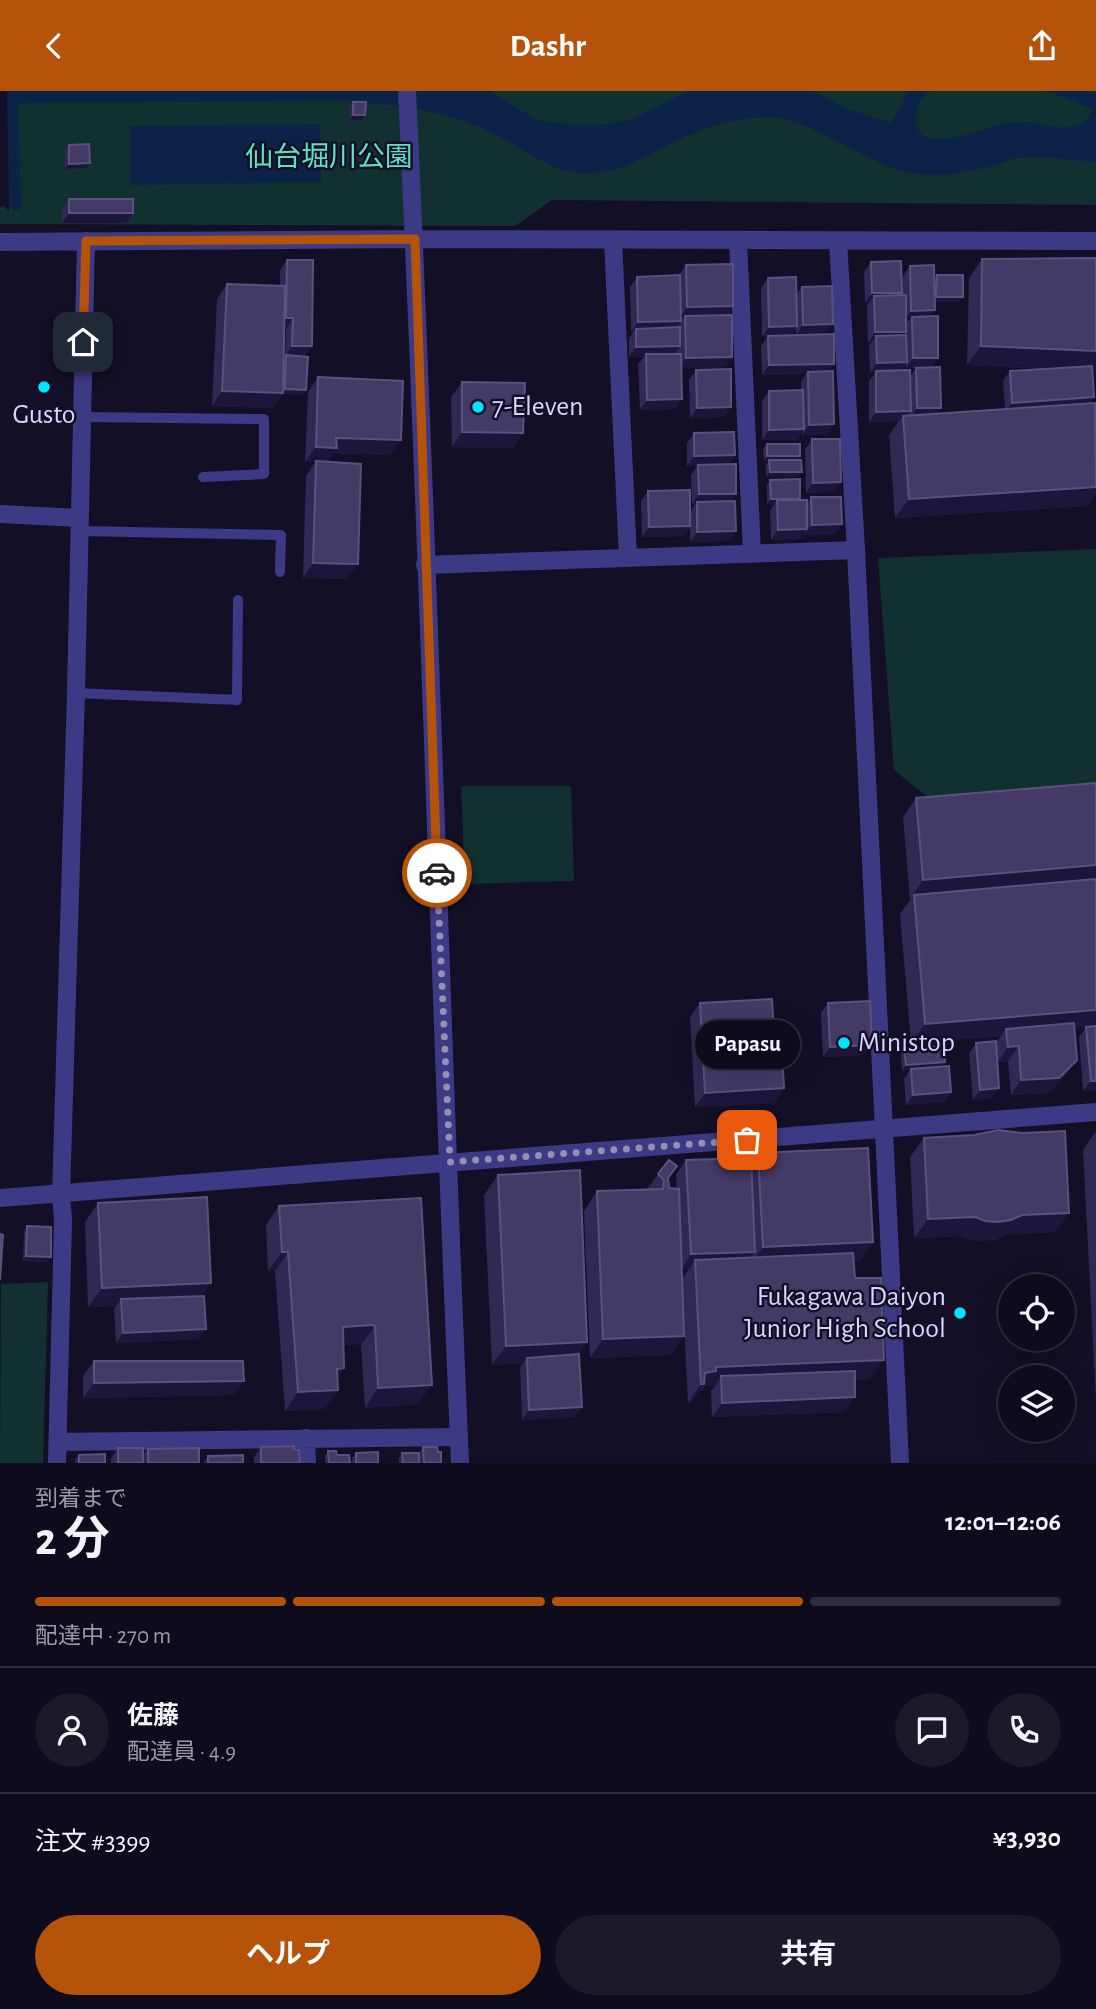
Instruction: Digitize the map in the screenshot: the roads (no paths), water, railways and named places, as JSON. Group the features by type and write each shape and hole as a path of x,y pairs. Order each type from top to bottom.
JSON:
{"street":[{"path":"407,91 415,239 460,1463"},
{"path":"0,242 415,239 1096,241"},
{"path":"57,1463 63,1220 61,1195 86,241"},
{"path":"613,241 628,557"},
{"path":"738,241 752,554"},
{"path":"838,241 856,550 900,1463"},
{"path":"0,514 79,524"},
{"path":"425,565 856,550"},
{"path":"0,1198 1096,1112"},
{"path":"58,1442 459,1437"},
{"path":"306,1438 307,1463"}],"lane":[{"path":"81,417 264,419 264,474 203,477"},
{"path":"79,524 281,535 280,572"},
{"path":"76,694 237,700 238,600"}],"water":[{"path":"0,91 489,91 536,120 572,125 609,124 635,118 689,91 811,91 851,110 891,123 909,91 929,91 923,96 916,111 917,127 926,137 946,139 1010,123 1027,122 1063,127 1077,125 1087,119 1091,108 1046,91 1086,91 1096,94 1096,162 1025,157 963,172 918,174 891,167 799,123 765,117 731,121 710,127 619,168 579,173 545,163 493,133 464,121 413,108 365,103 364,100 18,103 21,210 13,210 6,203"},
{"path":"320,124 321,182 130,185 130,126"}],"place":[{"name":"Gusto","path":"44,387"},
{"name":"7-Eleven","path":"478,407"},
{"name":"Ministop","path":"844,1043"},
{"name":"Papasu","path":"747,1140"},
{"name":"Fukagawa Daiyon Junior High School","path":"960,1313"}],"park label":[{"name":"仙台堀川公園","path":"329,158"}]}
